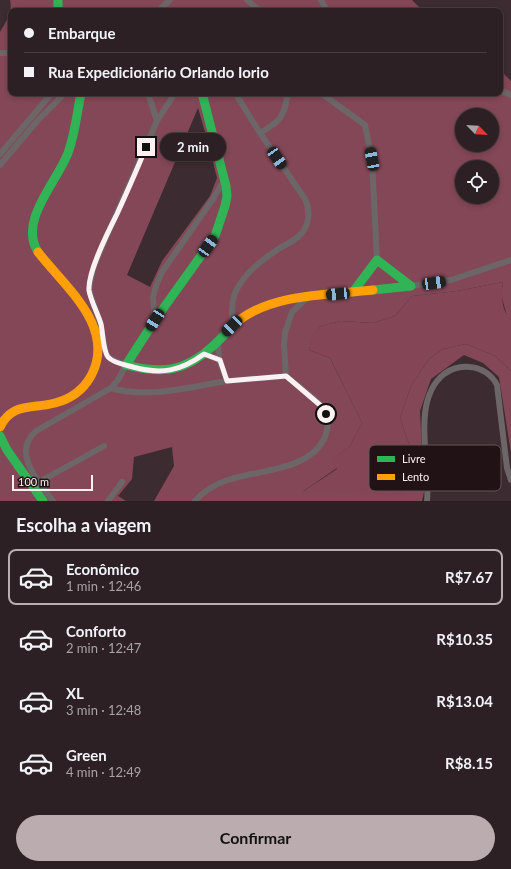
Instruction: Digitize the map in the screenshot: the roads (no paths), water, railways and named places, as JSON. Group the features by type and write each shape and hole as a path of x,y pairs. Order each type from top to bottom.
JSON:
{"street":[{"path":"161,8 170,0"},
{"path":"248,0 257,8"},
{"path":"0,154 49,96"},
{"path":"0,165 38,120 62,96"},
{"path":"149,96 157,121"},
{"path":"173,96 157,121 98,257 92,275 89,290 98,317 107,356 114,360 145,370 174,369 188,365 204,354 232,326 244,318 256,311 285,300 451,280 511,260"},
{"path":"53,501 28,465 26,459 27,446 30,437 39,429 110,388 118,380 155,320 217,232 225,206 226,191 203,96"},
{"path":"232,326 234,294 245,277 264,259 299,236 305,228 308,220 308,209 305,199 237,96"},
{"path":"260,133 279,121 285,108 287,96"},
{"path":"326,96 365,125 372,159 377,260 353,292"},
{"path":"0,426 4,419 15,410 29,405 54,403 81,390 89,380 96,361 97,350 95,334 87,311 39,253 32,236 36,214 69,149 80,97"},
{"path":"155,320 153,297 159,279 172,257 213,200 224,180"},
{"path":"213,200 225,206"},
{"path":"377,260 411,286"},
{"path":"286,376 284,339 292,312 308,297"},
{"path":"285,300 292,312"},
{"path":"232,311 244,318"},
{"path":"218,340 220,360 227,381"},
{"path":"204,354 220,360"},
{"path":"427,445 426,409 430,394 437,381 446,372 456,368 468,366 478,368 493,378 497,385 507,468 511,480"},
{"path":"110,388 123,392 144,393 227,381 286,376 316,401 324,410 328,418 328,428 319,446 307,458 219,483 204,492 195,501"},
{"path":"0,436 7,450 43,501"},
{"path":"39,482 104,446"},
{"path":"108,501 122,482"},
{"path":"428,491 428,501"}]}
